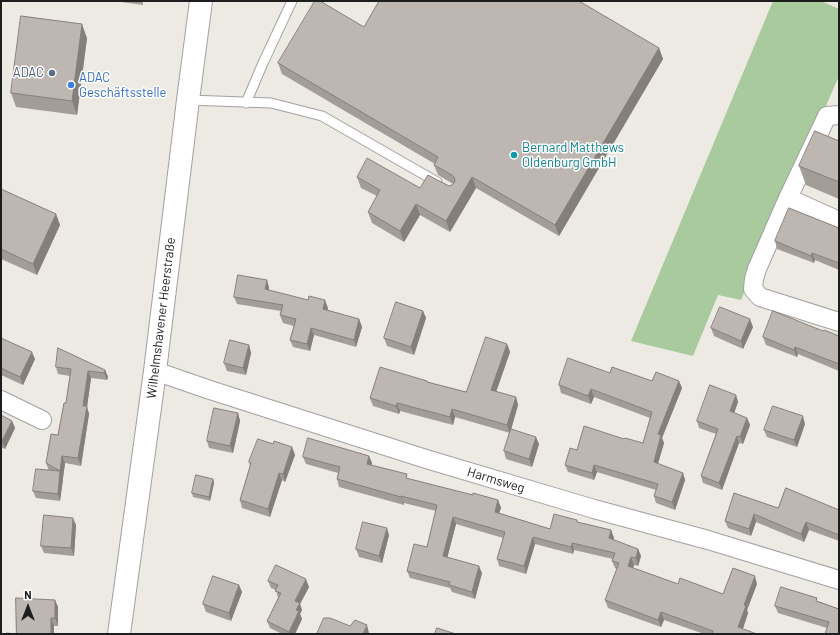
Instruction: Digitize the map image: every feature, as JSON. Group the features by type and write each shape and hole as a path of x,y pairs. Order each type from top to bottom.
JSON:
{"street":[{"name":"Wilhelmshavener Heerstraße","path":"119,634 155,371 201,1"},
{"path":"839,116 827,116 788,198 757,269 753,289 760,297 839,322"},
{"path":"788,198 839,221"},
{"name":"Harmsweg","path":"155,371 426,459 594,509 715,542 839,580"},
{"path":"1,400 42,420"}],"lane":[{"path":"246,103 292,1"},
{"path":"188,100 271,104 322,116 446,187"}],"green space":[{"path":"773,1 821,1 839,9 839,76 741,300 718,295 693,356 631,341"}],"building":[{"name":"Bernard Matthews Oldenburg GmbH","path":"315,1 320,1 364,27 379,1 579,1 659,48 555,225 472,177 446,221 416,204 400,231 368,212 380,190 357,177 367,158 420,188 428,175 449,186 454,183 454,177 434,165 438,157 278,63"},
{"name":"ADAC","path":"21,16 82,24 72,101 11,93"},
{"path":"815,131 839,141 839,182 799,166"},
{"path":"1,189 56,214 33,264 1,249"},
{"path":"789,208 839,228 839,263 812,253 811,256 775,241"},
{"path":"238,275 267,280 265,289 308,300 309,296 325,300 323,309 359,319 354,340 311,328 307,344 290,340 296,319 280,315 283,305 234,297"},
{"path":"396,302 423,311 411,347 384,338"},
{"path":"720,307 750,319 741,341 711,328"},
{"path":"773,311 839,336 839,364 795,347 794,350 763,337"},
{"path":"486,337 507,344 491,390 516,397 507,425 452,409 450,417 397,403 396,406 370,398 380,367 427,382 466,392"},
{"path":"1,338 32,352 20,377 1,368"},
{"path":"230,340 249,345 243,368 224,363"},
{"path":"58,348 105,370 104,373 88,371 83,406 87,406 78,458 62,456 60,471 46,463 51,434 58,435 64,403 66,403 71,369 56,367"},
{"path":"568,358 610,373 612,367 652,381 656,372 679,381 658,434 661,435 654,462 683,473 672,502 654,496 658,484 594,465 592,473 565,465 570,448 577,450 584,426 624,439 643,443 652,412 591,389 588,396 559,385"},
{"path":"710,385 736,395 730,411 747,418 740,437 737,436 719,483 701,476 718,429 697,421"},
{"path":"773,406 803,416 794,440 764,430"},
{"path":"214,408 238,413 230,446 207,441"},
{"path":"1,415 12,421 2,441 1,441"},
{"path":"511,429 536,437 529,459 504,451"},
{"path":"308,438 369,456 367,464 407,474 406,478 498,500 495,512 550,529 554,514 577,520 577,522 611,530 609,538 638,549 636,558 631,557 628,566 678,584 680,578 723,594 733,568 755,576 744,605 746,606 738,627 757,634 712,634 713,631 661,612 658,620 605,600 619,563 612,561 615,553 572,543 571,547 533,537 524,566 497,559 505,532 453,517 443,556 479,566 472,592 449,585 450,582 407,571 414,544 427,547 437,505 401,497 337,479 340,467 303,457"},
{"path":"258,439 273,444 274,441 292,447 283,474 279,473 268,509 240,500 251,463 249,462"},
{"path":"36,469 60,471 58,494 33,491"},
{"path":"196,475 213,479 209,497 192,493"},
{"path":"786,488 839,510 839,535 806,522 801,534 754,514 749,529 725,521 734,493 778,508"},
{"path":"44,515 73,518 71,548 41,546"},
{"path":"363,522 387,528 379,556 356,549"},
{"path":"276,565 306,579 295,601 300,603 296,610 299,611 289,632 267,621 281,593 275,591 278,585 268,581"},
{"path":"213,576 239,585 229,613 203,604"},
{"path":"781,587 817,598 816,601 839,609 839,634 825,634 829,622 775,606"},
{"path":"16,598 55,600 55,618 51,618 51,634 16,634"},
{"path":"324,618 330,618 350,626 355,620 367,625 363,634 317,634"},
{"path":"437,628 456,634 435,634"}],"place":[{"name":"ADAC","path":"52,73"},
{"name":"ADAC Geschäftsstelle","path":"71,85"},
{"name":"Bernard Matthews Oldenburg GmbH","path":"514,155"}]}
